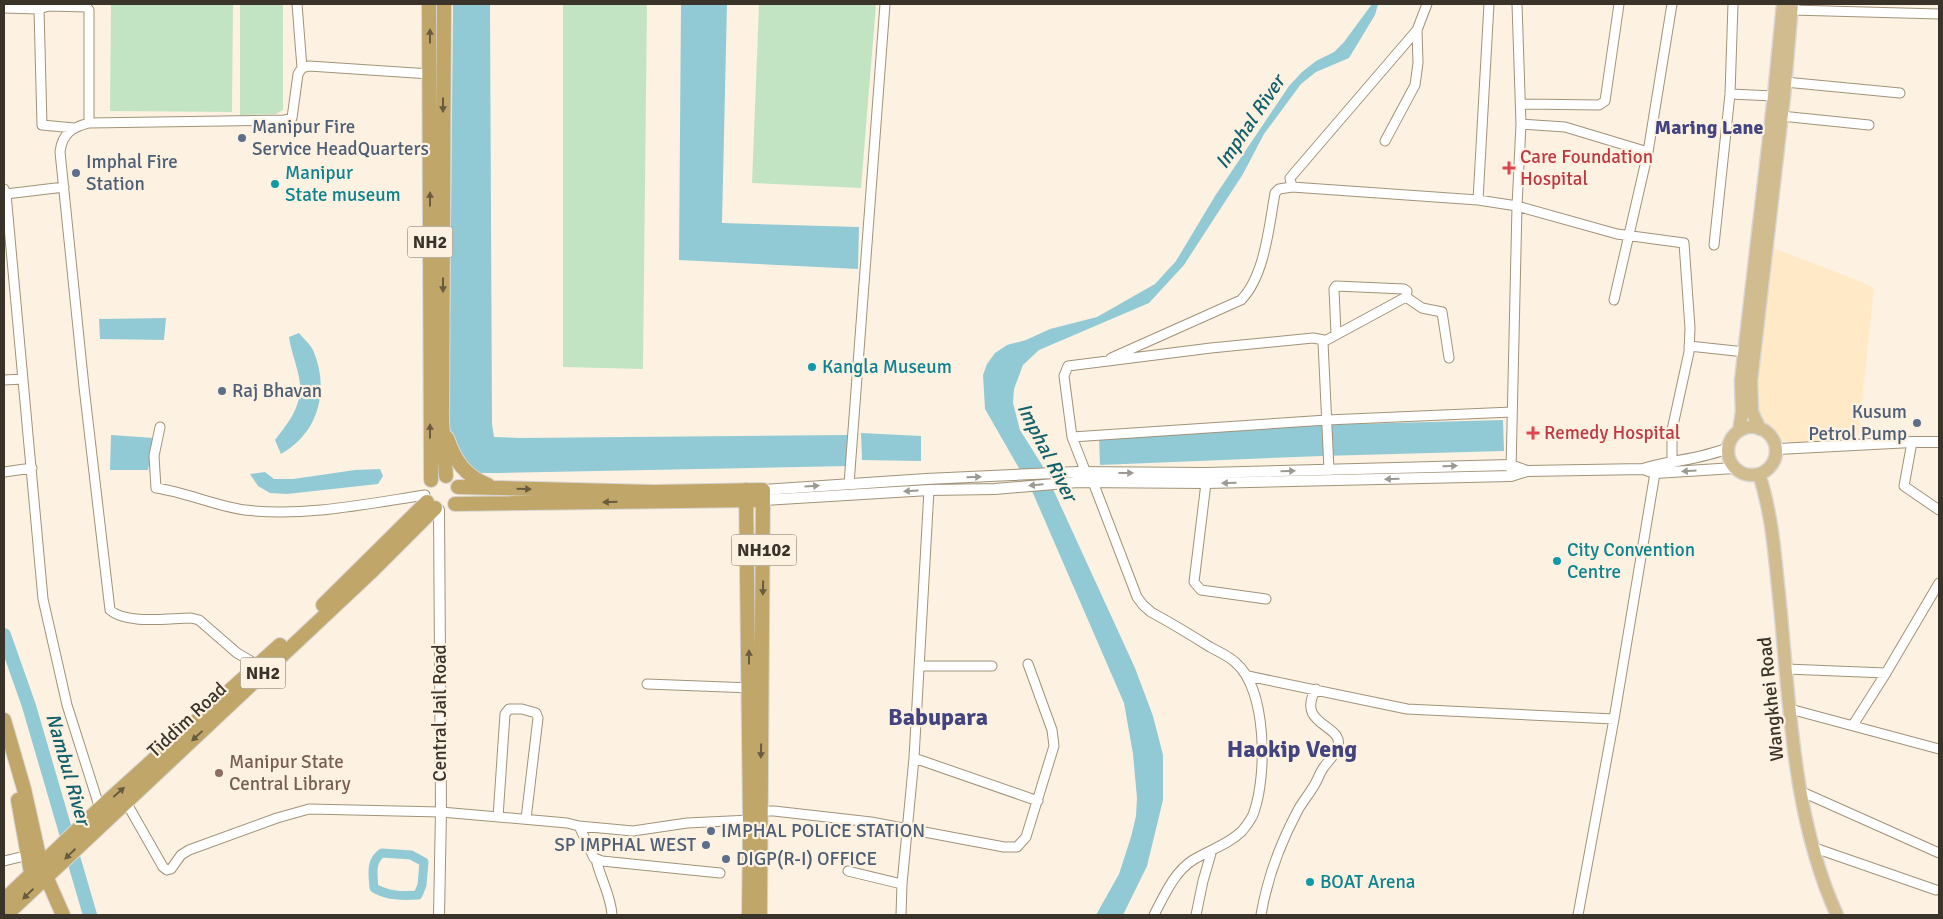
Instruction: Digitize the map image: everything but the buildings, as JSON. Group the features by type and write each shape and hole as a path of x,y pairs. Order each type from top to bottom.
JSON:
{"highway":[{"name":"NH2","path":"430,4 431,480 425,489 431,504"},
{"name":"NH2","path":"444,4 442,421 446,476"},
{"path":"442,421 453,456 460,466 474,479 495,488"},
{"path":"431,480 436,477 446,476 456,482 458,499 455,504"},
{"path":"458,487 764,495"},
{"path":"455,504 746,495"},
{"name":"NH102","path":"746,495 749,610 755,689 755,816 760,915"},
{"name":"NH102","path":"755,689 763,610 764,495"},
{"name":"NH2","path":"39,866 86,830 99,809 262,668 378,552 431,504"},
{"name":"NH2","path":"431,504 451,508 455,504"},
{"path":"749,610 763,610"},
{"name":"Tiddim Road","path":"4,900 39,866 86,830 105,821 262,668"},
{"path":"4,720 24,789 39,866"},
{"path":"4,749 39,866 62,915"},
{"name":"NH102","path":"749,915 755,816"},
{"name":"Tiddim Road","path":"6,915 39,866"}],"main road":[{"path":"1760,429 1752,412 1751,381 1785,82 1789,6"},
{"path":"1739,430 1742,412 1741,381 1774,96 1789,6"},
{"path":"1750,427 1760,429 1769,435 1776,449 1772,464 1759,474 1750,475 1742,473 1735,468 1729,459 1728,448 1731,438 1739,430 1750,427"},
{"name":"Wangkhei Road","path":"1759,474 1766,496 1772,531 1800,791 1818,869 1837,915"}],"street":[{"path":"262,668 237,654 198,620 192,618 127,618 117,616 110,610 84,387 61,143 67,132 89,123 284,120 292,118 298,74 302,68 297,4"},
{"path":"849,484 885,4"},
{"path":"1292,187 1290,178 1417,30 1427,4"},
{"path":"1478,200 1489,4"},
{"path":"1511,476 1517,206 1521,124 1517,4"},
{"path":"1521,104 1599,105 1605,101 1619,4"},
{"path":"1614,300 1648,152 1672,4"},
{"path":"1714,245 1730,94 1734,4"},
{"path":"1904,14 1905,4"},
{"path":"4,8 40,9 48,6 85,5 89,10 89,123"},
{"path":"1789,6 1904,14 1939,14"},
{"path":"40,9 42,125 74,128"},
{"path":"1385,141 1415,85 1418,63 1417,30"},
{"path":"302,68 309,66 430,74"},
{"path":"1785,82 1900,93"},
{"path":"1730,94 1774,96"},
{"path":"1781,116 1869,126"},
{"path":"1521,124 1565,126 1648,152"},
{"path":"64,187 5,192 8,257 23,379 43,599 67,705 99,809 105,821"},
{"path":"1102,361 1241,300 1248,293 1259,272 1276,193 1279,189 1292,187 1478,200 1517,206 1630,236 1682,242 1685,244 1689,346 1672,430 1672,462"},
{"path":"1336,334 1334,289 1336,286 1404,289 1407,291 1406,297"},
{"path":"1080,476 1072,437 1064,376 1065,370 1071,365 1230,346 1313,338 1324,340 1406,297"},
{"path":"1406,297 1422,308 1442,312 1449,358"},
{"path":"1324,340 1322,345 1329,470"},
{"path":"1689,346 1745,352"},
{"path":"4,380 23,379"},
{"path":"1072,437 1327,420 1512,412"},
{"path":"160,427 154,456 156,488 178,491 190,497 244,510 297,511 431,504"},
{"path":"1912,442 1904,486 1939,510"},
{"path":"1776,449 1939,442"},
{"path":"1656,469 1672,462 1710,456 1728,448"},
{"path":"764,495 849,484 926,479 1206,474 1510,465 1527,471"},
{"path":"4,472 32,468"},
{"path":"764,495 995,489 1080,476 1093,482 1206,483 1511,476 1527,471 1735,468"},
{"path":"1578,915 1614,720 1656,469"},
{"path":"1093,482 1132,585 1143,605 1236,662 1248,676 1260,710 1261,774 1254,813 1235,838 1191,861 1182,869 1165,894 1154,915"},
{"path":"1206,483 1194,582 1201,590 1266,599"},
{"path":"901,915 902,884 914,758 929,490"},
{"name":"Central Jail Road","path":"431,504 441,812 439,915"},
{"path":"1853,725 1939,583"},
{"path":"126,802 163,867 167,870 171,869 181,855 189,850 276,818 309,809 441,812 633,831 687,823 799,812 871,822 1012,848 1022,844 1026,838 1052,755 1054,739 1028,664"},
{"path":"920,666 992,666"},
{"path":"1786,669 1886,673"},
{"path":"1248,676 1407,709 1614,720"},
{"path":"647,684 755,689"},
{"path":"1261,915 1273,869 1288,831 1298,810 1339,744 1337,735 1316,719 1311,711 1310,703 1316,689"},
{"path":"498,817 505,714 509,709 522,709 536,713 538,718 526,819"},
{"path":"1790,709 1939,749"},
{"path":"914,758 1038,801"},
{"path":"1800,791 1939,853"},
{"path":"578,826 596,859 610,901 612,915"},
{"path":"1812,846 1936,890"},
{"path":"1196,915 1212,850"},
{"path":"596,859 720,873"},
{"path":"4,861 39,866"},
{"path":"848,871 902,884"}],"shaded area":[{"path":"1766,245 1874,288 1858,440 1814,447 1785,441 1769,435 1760,429 1751,381"}],"green space":[{"path":"111,4 233,4 232,112 110,111"},
{"path":"240,4 283,4 283,110 276,114 240,115"},
{"path":"563,4 647,4 643,369 563,367"},
{"path":"759,4 876,4 861,188 752,183"}],"water":[{"path":"453,4 490,4 492,424 494,437 849,435 849,466 498,473 474,473 466,467 449,429"},
{"path":"681,4 727,4 722,223 859,227 858,269 679,260"},
{"path":"1372,4 1378,4 1375,15 1349,58 1316,72 1301,84 1264,134 1243,174 1184,265 1149,303 1039,350 1023,365 1014,389 1013,403 1020,430 1042,465 1135,668 1153,716 1163,755 1163,800 1147,866 1123,915 1096,915 1119,874 1136,816 1137,798 1133,754 1124,703 1032,491 985,409 983,375 987,364 995,353 1007,345 1026,340 1050,329 1097,317 1155,284 1176,261 1215,196 1289,86 1316,61 1334,52 1344,42"},
{"path":"166,318 164,340 100,339 99,319"},
{"path":"299,333 313,350 318,365 321,380 318,409 304,434 294,445 281,454 275,440 296,409 300,387 299,375 289,337"},
{"path":"1503,420 1504,451 1100,465 1099,437 1319,425"},
{"path":"861,433 921,436 921,461 862,460"},
{"path":"111,435 154,438 148,470 110,470"},
{"path":"380,469 383,476 378,484 287,494 270,493 258,486 250,474 265,472 274,479 293,479 355,470"}],"waterway":[{"name":"Nambul River","path":"4,635 29,706 90,915"},
{"path":"382,853 411,855 424,862 422,885 418,895 395,895 374,888 374,864 382,853"}],"place":[{"name":"Manipur Fire Service HeadQuarters","path":"242,138"},
{"name":"Care Foundation Hospital","path":"1509,168"},
{"name":"Imphal Fire Station","path":"76,173"},
{"name":"Manipur State museum","path":"275,184"},
{"name":"Kangla Museum","path":"812,367"},
{"name":"Raj Bhavan","path":"222,391"},
{"name":"Kusum Petrol Pump","path":"1917,423"},
{"name":"Remedy Hospital","path":"1533,433"},
{"name":"City Convention Centre","path":"1557,561"},
{"name":"Manipur State Central Library","path":"219,773"},
{"name":"IMPHAL POLICE STATION","path":"711,831"},
{"name":"SP IMPHAL WEST","path":"706,845"},
{"name":"DIGP(R-I) OFFICE","path":"726,859"},
{"name":"BOAT Arena","path":"1310,882"}],"district":[{"name":"Maring Lane","path":"1709,127"},
{"name":"Babupara","path":"938,717"},
{"name":"Haokip Veng","path":"1292,749"}],"water label":[{"name":"Imphal River","path":"1250,122"},
{"name":"Imphal River","path":"1047,452"}]}
